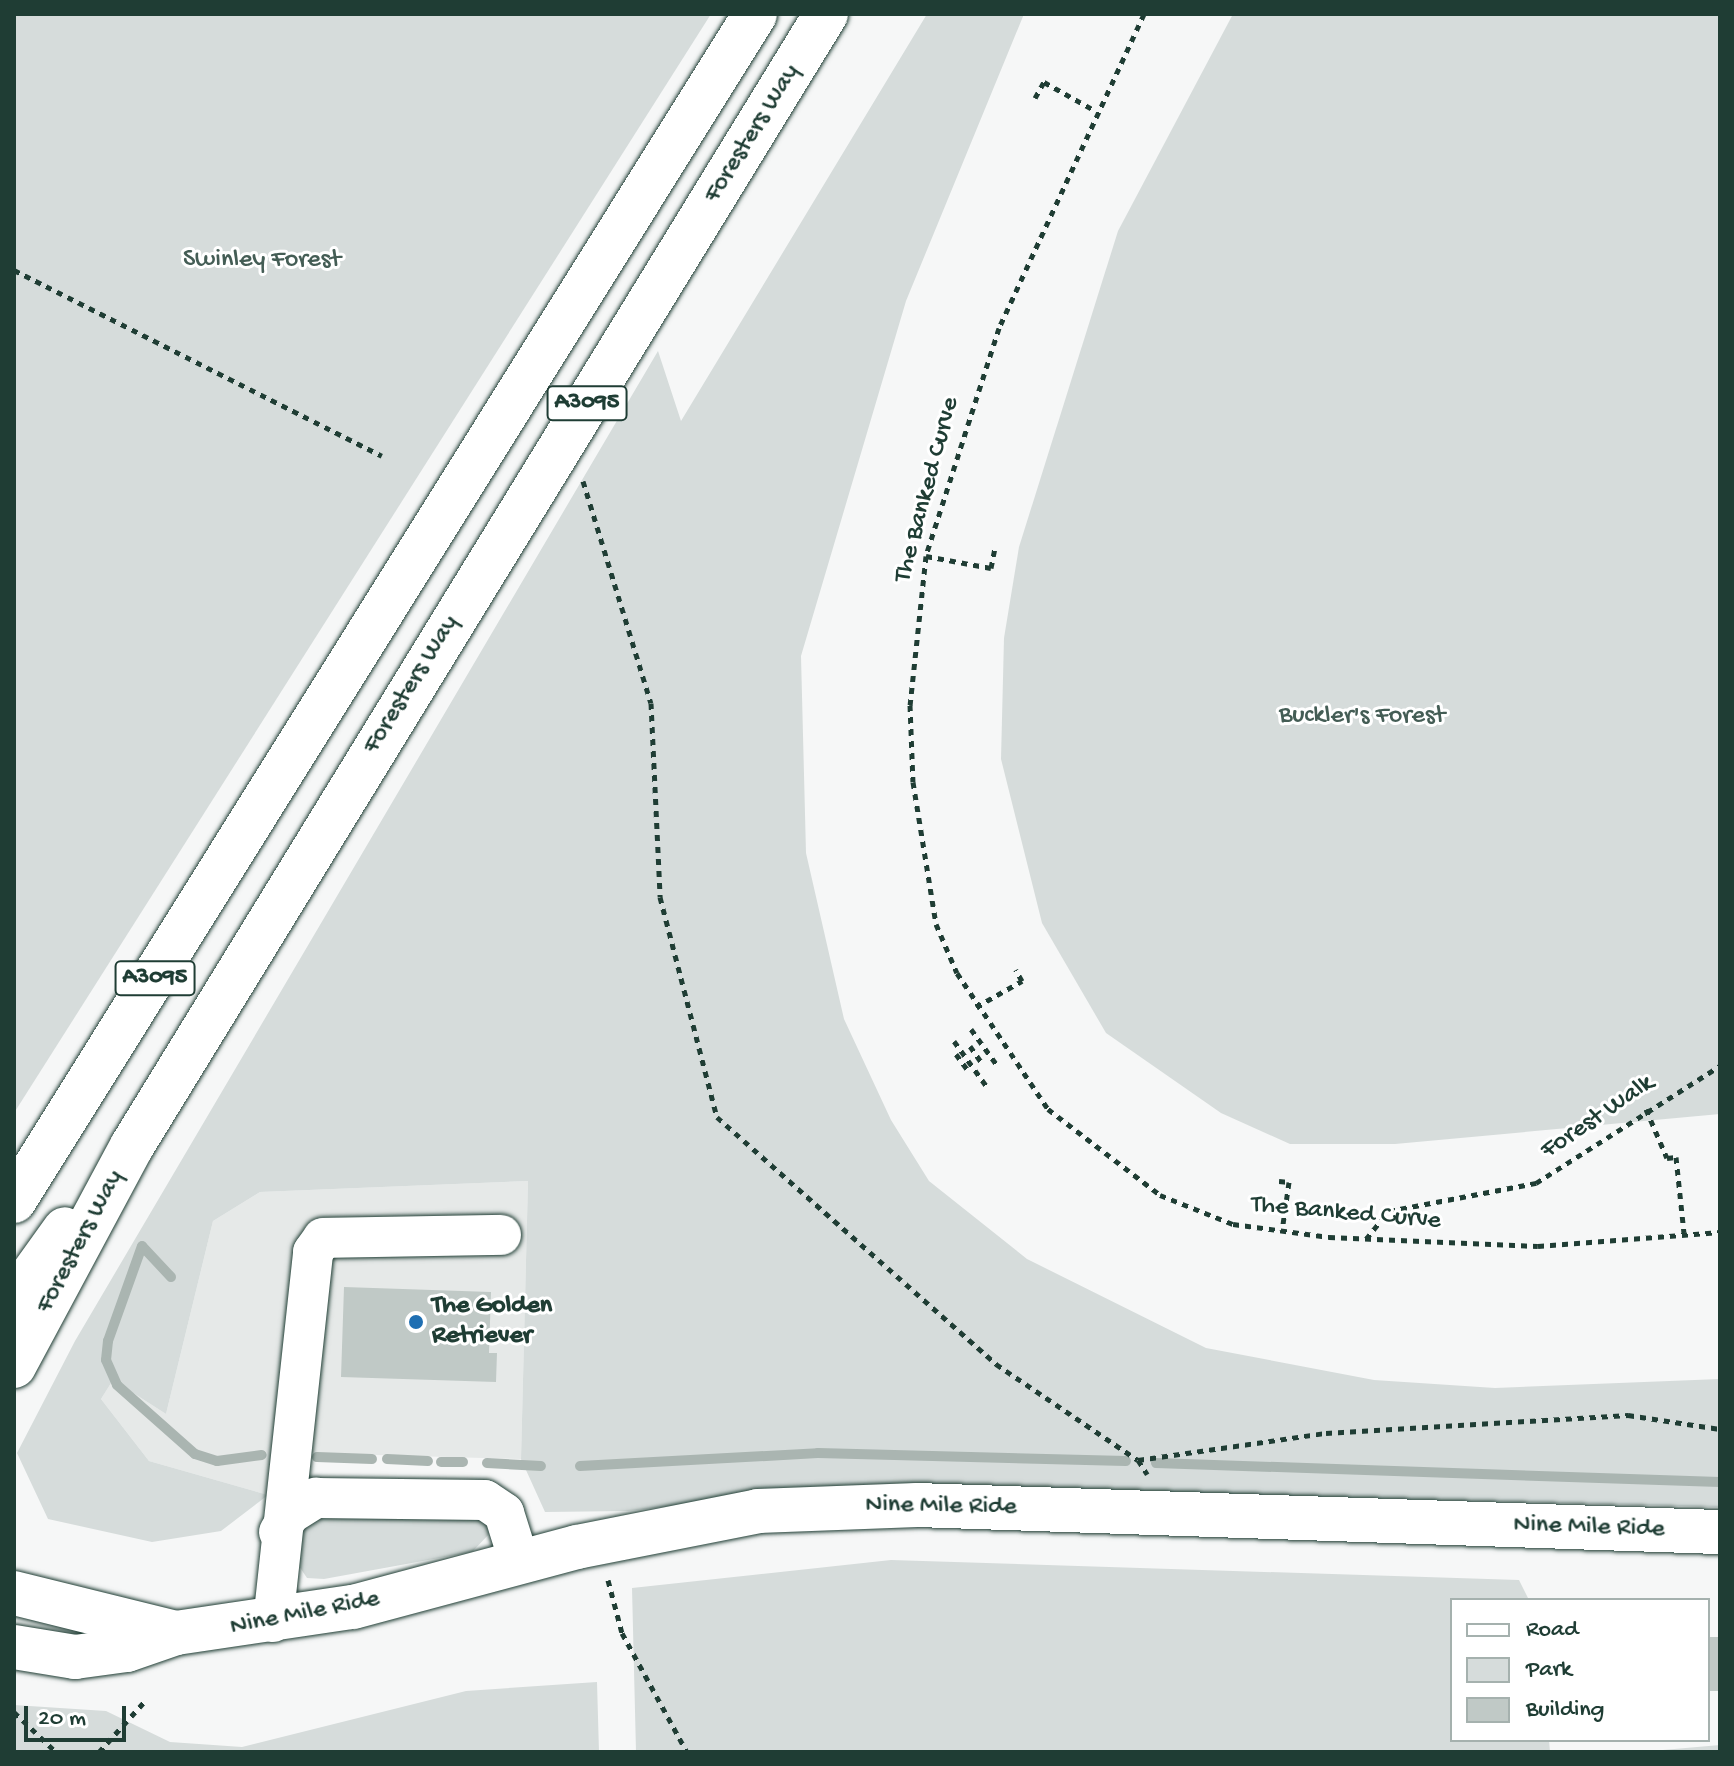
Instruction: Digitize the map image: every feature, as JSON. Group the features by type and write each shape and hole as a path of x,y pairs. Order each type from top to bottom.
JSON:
{"main road":[{"name":"A3095","path":"14,1201 755,14"},
{"name":"Foresters Way","path":"14,1366 132,1146 826,14"},
{"path":"14,1300 132,1146"},
{"name":"Nine Mile Ride","path":"22,1652 88,1656 176,1633 273,1622 519,1561 758,1511 917,1505 1720,1532"},
{"name":"Nine Mile Ride","path":"14,1593 176,1633"}],"lane":[{"path":"273,1622 279,1532 313,1252 323,1238 501,1235"},
{"path":"287,1468 296,1482 332,1497"},
{"path":"279,1532 303,1502 332,1497 485,1500 504,1513 519,1561"}],"path":[{"name":"The Banked Curve","path":"1144,14 1094,110 977,386 926,556 910,705 913,782 936,924 976,1007 1048,1109 1106,1159 1160,1195 1233,1224 1365,1239 1538,1246 1720,1232"},
{"path":"1035,98 1044,82 1094,110"},
{"path":"14,270 382,456"},
{"path":"579,467 651,703 660,897 717,1117 996,1364 1138,1460 1171,1512"},
{"path":"926,556 991,568 995,547"},
{"path":"976,1007 1022,981 1016,970"},
{"path":"971,1029 997,1065"},
{"path":"979,1058 982,1044 992,1033"},
{"path":"954,1041 987,1087"},
{"path":"970,1046 979,1058"},
{"path":"956,1054 967,1062 969,1072"},
{"path":"967,1062 979,1058"},
{"name":"Forest Walk","path":"1365,1239 1389,1211 1536,1183 1646,1109 1720,1066"},
{"path":"1646,1109 1667,1158 1676,1157 1684,1233"},
{"path":"1279,1181 1289,1182 1282,1231"},
{"path":"1138,1460 1326,1433 1628,1415 1720,1429"},
{"path":"606,1574 622,1633 687,1752"},
{"path":"99,1752 144,1702"},
{"path":"14,1712 56,1752"}],"shaded area":[{"path":"528,1181 521,1459 304,1453 268,1495 149,1461 101,1399 113,1380 166,1414 213,1221 260,1192"}],"green space":[{"name":"Swinley Forest","path":"14,14 711,14 14,1113"},
{"path":"927,14 1024,14 906,301 801,656 806,853 844,1019 891,1120 929,1181 1027,1259 1206,1348 1374,1380 1495,1388 1720,1379 1720,1507 849,1485 628,1511 545,1512 521,1459 528,1181 260,1192 213,1221 166,1414 113,1380 101,1399 149,1461 268,1495 221,1531 152,1542 48,1519 17,1453 75,1341 658,351 681,421"},
{"name":"Buckler's Forest","path":"1233,14 1720,14 1720,1114 1395,1144 1290,1144 1221,1113 1106,1033 1042,923 1001,759 1004,638 1019,547 1118,231"},
{"path":"481,1513 491,1532 472,1552 324,1579 307,1578 299,1566 298,1538 310,1516"},
{"path":"891,1560 1519,1580 1528,1598 1450,1598 1450,1742 1549,1742 1550,1752 636,1752 632,1588"},
{"path":"597,1682 599,1752 14,1752 14,1705 106,1711 170,1742 242,1747 466,1691"},
{"path":"1720,1745 1720,1752 1640,1752"}],"building":[{"name":"The Golden Retriever","path":"344,1287 491,1292 489,1353 497,1353 496,1382 341,1377"},
{"path":"1710,1637 1720,1637 1720,1691 1710,1691"}],"waterway":[{"path":"171,1277 142,1246 108,1341 106,1360 117,1385 195,1454 217,1461 262,1455"},
{"path":"580,1466 818,1453 1126,1461"},
{"path":"317,1457 372,1459"},
{"path":"387,1459 428,1461"},
{"path":"441,1462 463,1462"},
{"path":"487,1463 541,1466"},
{"path":"1156,1463 1720,1482"}],"place":[{"name":"The Golden Retriever","path":"416,1322"}]}
